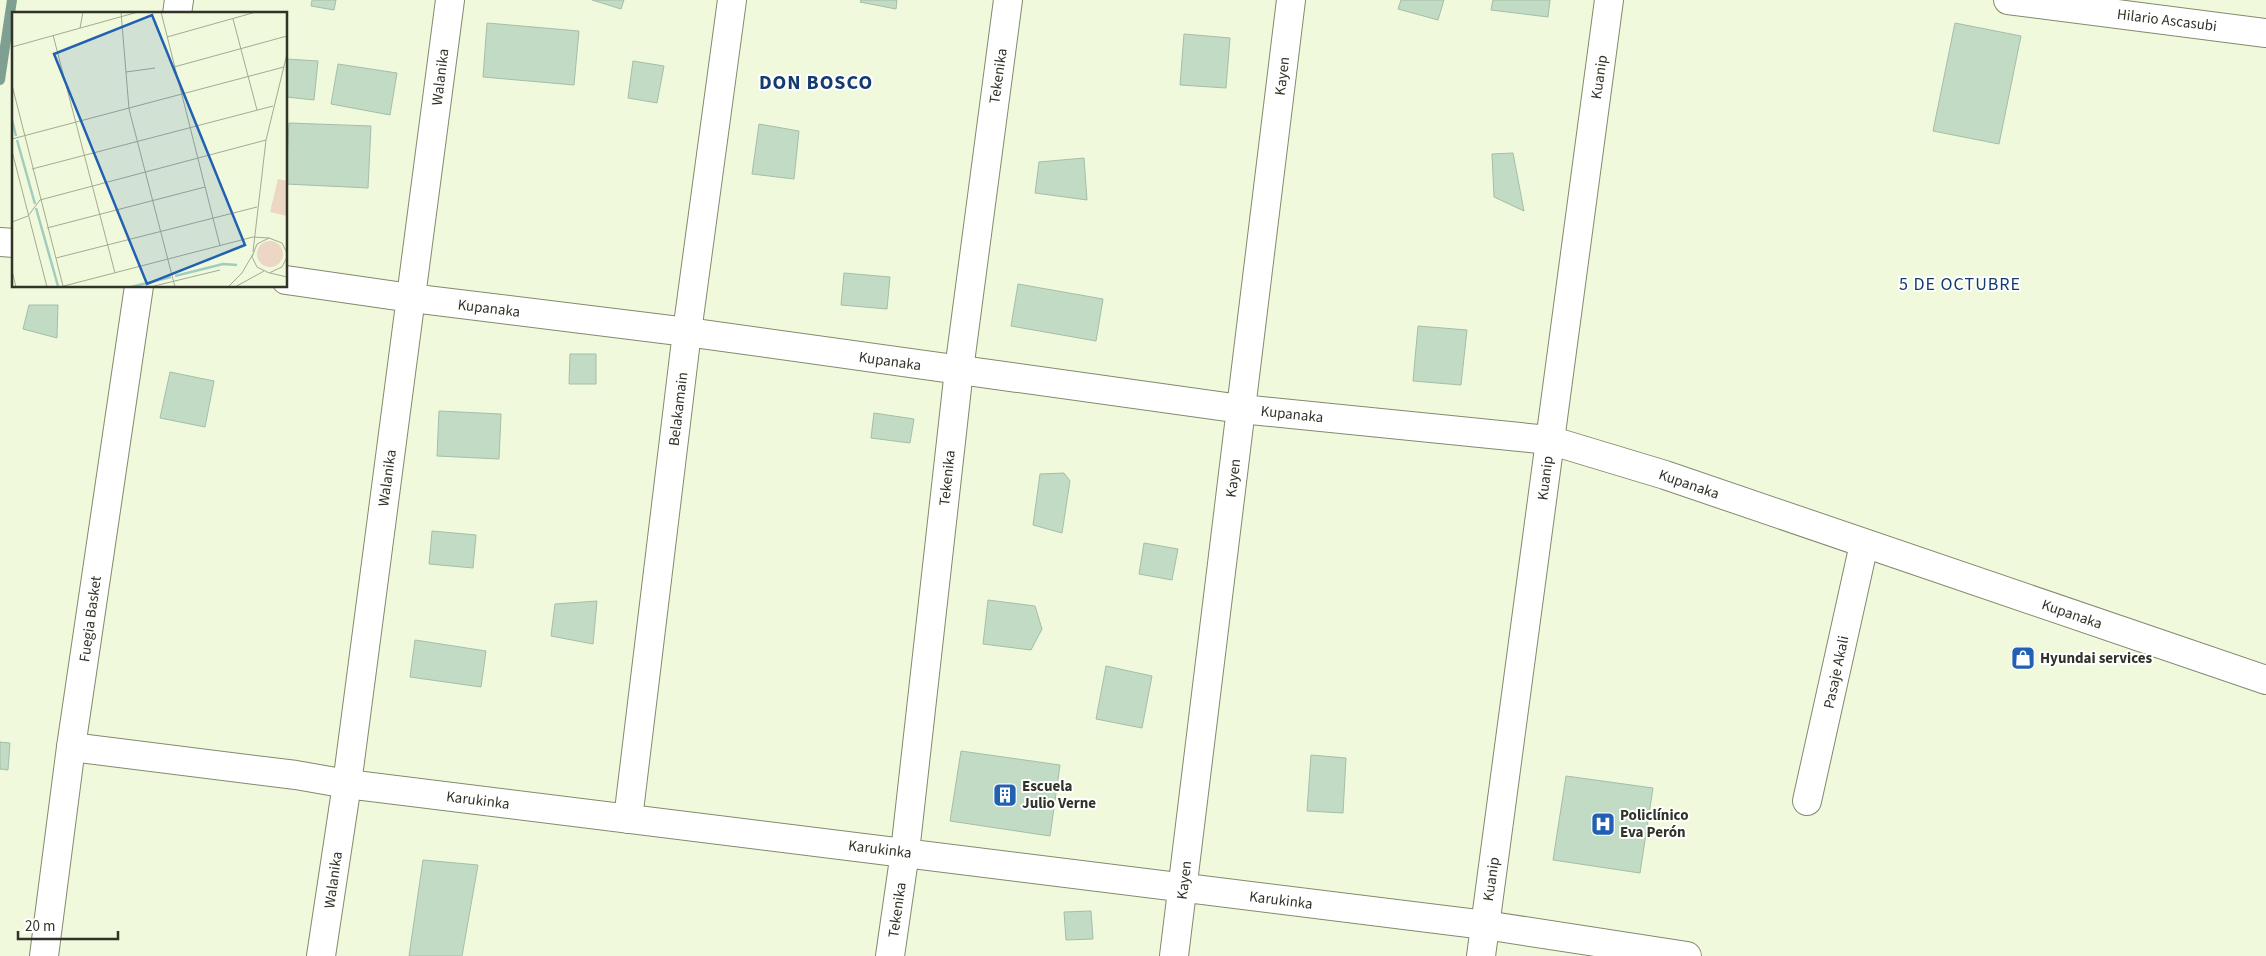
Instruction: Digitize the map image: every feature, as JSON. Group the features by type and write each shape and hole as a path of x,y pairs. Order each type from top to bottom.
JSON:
{"street":[{"name":"Walanika","path":"321,956 347,784 450,0"},
{"name":"Belakamain","path":"628,818 687,332 732,0"},
{"name":"Tekenika","path":"890,956 905,852 959,370 1008,0"},
{"name":"Kayen","path":"1174,956 1291,0"},
{"name":"Kuanip","path":"1481,956 1609,0"},
{"name":"Hilario Ascasubi","path":"2008,0 2266,33"},
{"name":"Kupanaka","path":"288,280 411,298 687,332 1241,409 1550,440 1665,475 2266,680"},
{"name":"Fuegia Basket","path":"44,955 72,747 139,288"},
{"name":"Pasaje Akali","path":"1808,801 1864,544"},
{"name":"Karukinka","path":"72,747 296,775 347,784 1485,925 1687,956"}],"building":[{"path":"312,0 336,0 334,10 311,6"},
{"path":"592,0 624,0 621,9"},
{"path":"861,0 897,0 896,9 860,2"},
{"path":"1401,0 1444,0 1438,20 1398,9"},
{"path":"1493,0 1550,0 1548,17 1491,10"},
{"path":"487,23 579,31 574,85 483,77"},
{"path":"1955,23 2021,36 1999,144 1933,131"},
{"path":"1184,34 1230,38 1226,88 1180,85"},
{"path":"288,59 318,61 314,100 288,97"},
{"path":"633,61 664,66 657,103 628,98"},
{"path":"338,64 397,73 390,115 331,104"},
{"path":"289,123 371,126 368,188 288,184"},
{"path":"759,124 799,131 794,179 752,174"},
{"path":"1513,153 1524,211 1494,197 1492,154"},
{"path":"1084,158 1087,200 1035,193 1039,162"},
{"path":"844,273 890,277 887,309 841,305"},
{"path":"1018,284 1103,299 1096,341 1011,326"},
{"path":"29,305 58,305 57,338 23,329"},
{"path":"1418,326 1467,330 1461,385 1413,381"},
{"path":"570,354 596,354 596,384 569,384"},
{"path":"170,372 214,381 205,427 160,418"},
{"path":"439,411 501,414 499,459 437,456"},
{"path":"874,413 914,419 910,443 871,438"},
{"path":"1064,473 1070,481 1062,533 1033,525 1040,474"},
{"path":"432,531 476,535 473,568 429,564"},
{"path":"1144,543 1178,549 1172,580 1139,574"},
{"path":"988,600 1035,606 1042,629 1031,650 983,644"},
{"path":"597,601 593,644 551,636 555,604"},
{"path":"415,640 486,651 481,687 410,677"},
{"path":"1106,666 1152,676 1142,728 1096,719"},
{"path":"0,742 10,743 8,770 0,769"},
{"name":"Escuela Julio Verne","path":"961,751 1060,765 1050,836 950,821"},
{"path":"1311,755 1346,758 1343,813 1307,811"},
{"name":"Policlínico Eva Perón","path":"1566,776 1653,788 1640,873 1553,860"},
{"path":"423,860 478,865 462,956 409,956"},
{"path":"1091,911 1093,939 1066,940 1064,912"}],"waterway":[{"path":"0,80 12,0"}],"place":[{"name":"Hyundai services","path":"2023,658"},
{"name":"Escuela Julio Verne","path":"1005,795"},
{"name":"Policlínico Eva Perón","path":"1603,824"}],"district":[{"name":"DON BOSCO","path":"816,82"},
{"name":"5 DE OCTUBRE","path":"1960,284"}]}
